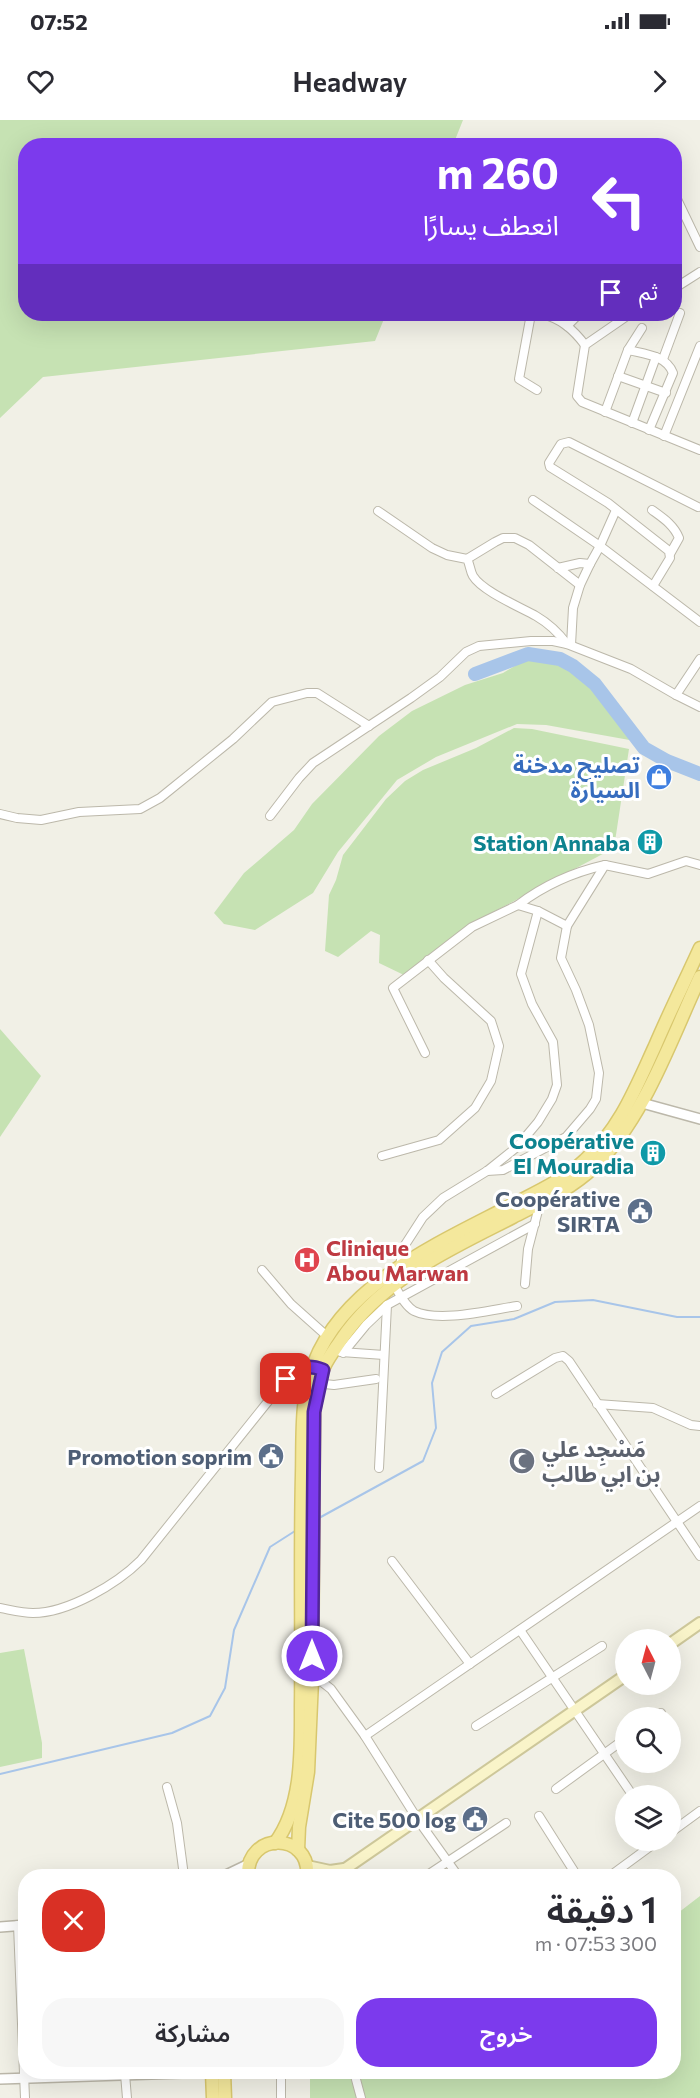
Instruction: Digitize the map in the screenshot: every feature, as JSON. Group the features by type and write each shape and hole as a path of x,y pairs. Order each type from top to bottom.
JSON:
{"main road":[{"path":"275,1843 290,1814 298,1771 307,1538 304,1410 328,1337 350,1308 400,1266 547,1187 585,1161 618,1122 700,948"},
{"path":"318,1368 338,1352 360,1315 394,1285 432,1259 581,1179 610,1151 642,1103 700,977"},
{"path":"306,1869 298,1850 299,1827 308,1773 312,1680 307,1538"},
{"path":"681,1636 700,1623"},
{"path":"347,1869 615,1683"},
{"path":"249,1869 259,1849 275,1843 285,1843 298,1850"},
{"path":"212,2079 213,2098"},
{"path":"224,2079 225,2098"}],"street":[{"path":"682,212 700,247"},
{"path":"682,284 700,272"},
{"path":"530,321 519,379 537,390"},
{"path":"562,321 585,345"},
{"path":"567,326 572,321"},
{"path":"620,321 585,345 577,396 582,402 700,450"},
{"path":"632,423 646,386 676,321"},
{"path":"605,412 628,350 642,328"},
{"path":"664,436 700,346"},
{"path":"628,350 659,358 671,366 673,373 649,430"},
{"path":"618,376 666,393"},
{"path":"670,554 667,548 616,510 550,467 549,463 561,444 569,442 698,507"},
{"path":"533,500 600,546 700,622"},
{"path":"569,644 573,608 580,585 616,510"},
{"path":"652,510 666,520 679,538 653,586"},
{"path":"378,511 432,548 447,555 467,559 503,538 515,538 529,545 580,585"},
{"path":"467,559 472,575 478,582 500,597 538,617 569,644"},
{"path":"558,568 580,563 590,564"},
{"path":"270,816 313,763 440,677 466,652 479,646 531,641 569,644 632,669 700,707"},
{"path":"676,695 700,659"},
{"path":"0,814 41,820 79,812 140,809 160,798 224,746 254,721 264,707 272,702 307,693 317,693 369,726"},
{"path":"425,1053 393,988 472,927 584,869 605,865 648,874 686,861 700,865"},
{"path":"487,1171 502,1170 566,1137 596,1099 598,1073 589,1025 561,958 567,926 605,865"},
{"path":"518,905 538,911 567,926"},
{"path":"400,1266 403,1248 423,1217 443,1198 487,1171 517,1147 538,1122 552,1099 557,1085 553,1042 532,1004 521,974 538,911"},
{"path":"382,1156 439,1140 474,1108 491,1081 499,1046 491,1021 444,978 428,960"},
{"path":"642,1103 700,1119"},
{"path":"525,1284 528,1249 540,1203"},
{"path":"338,1352 387,1305 535,1224"},
{"path":"262,1270 291,1304 328,1337"},
{"path":"394,1285 413,1311 443,1317 518,1306"},
{"path":"379,1468 387,1305"},
{"path":"338,1352 384,1355"},
{"path":"496,1394 555,1358 563,1356 700,1556"},
{"path":"0,1608 33,1613 56,1609 84,1599 129,1571 141,1560 286,1379 297,1369 318,1368"},
{"path":"313,1383 334,1385 376,1379"},
{"path":"597,1404 653,1408 691,1425 700,1426"},
{"path":"365,1736 700,1506"},
{"path":"392,1560 470,1664"},
{"path":"520,1630 626,1785"},
{"path":"476,1726 602,1646"},
{"path":"312,1680 322,1682 331,1689 453,1869"},
{"path":"556,1788 615,1746"},
{"path":"167,1787 177,1823 183,1869"},
{"path":"681,1825 700,1811"},
{"path":"539,1816 573,1869"},
{"path":"437,1869 506,1823"},
{"path":"620,1869 644,1851"},
{"path":"0,1927 18,1925"},
{"path":"0,2079 24,2079 25,2098"},
{"path":"125,2079 127,2098"},
{"path":"281,2079 281,2098"},
{"path":"356,2079 360,2098"}],"green space":[{"path":"0,120 463,120 456,138 18,138 18,321 383,321 375,341 43,377 0,418"},
{"path":"536,659 566,667 592,687 635,741 546,725 517,724 436,757 397,780 338,852 313,893 255,930 224,924 214,913 244,873 294,830 312,804 379,736 412,711 465,685 503,673 525,660"},
{"path":"514,728 532,729 629,749 614,848 465,927 406,976 379,963 380,935 371,931 338,957 325,951 329,895 343,855 386,799 405,781 423,770 476,748"},
{"path":"0,1029 41,1076 0,1137"},
{"path":"24,1649 42,1743 42,1758 0,1767 0,1653"},
{"path":"700,1896 700,2098 310,2098 310,2079 681,2079 681,1911"}],"waterway":[{"path":"475,674 528,654 560,659 573,666 595,684 644,748 667,761 700,774"},
{"path":"319,1518 423,1461 436,1428 432,1383 442,1352 471,1326 514,1319 555,1302 593,1300 677,1317 700,1317"},
{"path":"0,1774 172,1733 210,1716 225,1688 234,1630 270,1547 295,1531"}],"place":[{"name":"تصليح مدخنة السيارة","path":"659,777"},
{"name":"Station Annaba","path":"650,842"},
{"name":"Coopérative El Mouradia","path":"653,1153"},
{"name":"Coopérative SIRTA","path":"640,1211"},
{"name":"Clinique Abou Marwan","path":"307,1260"},
{"name":"Promotion soprim","path":"271,1456"},
{"name":"مَسْجِد علي بن ابي طالب","path":"522,1461"},
{"name":"Cite 500 log","path":"475,1819"}],"route":[{"path":"286,1379 297,1369 305,1366 323,1370 314,1412 312,1656"}]}
